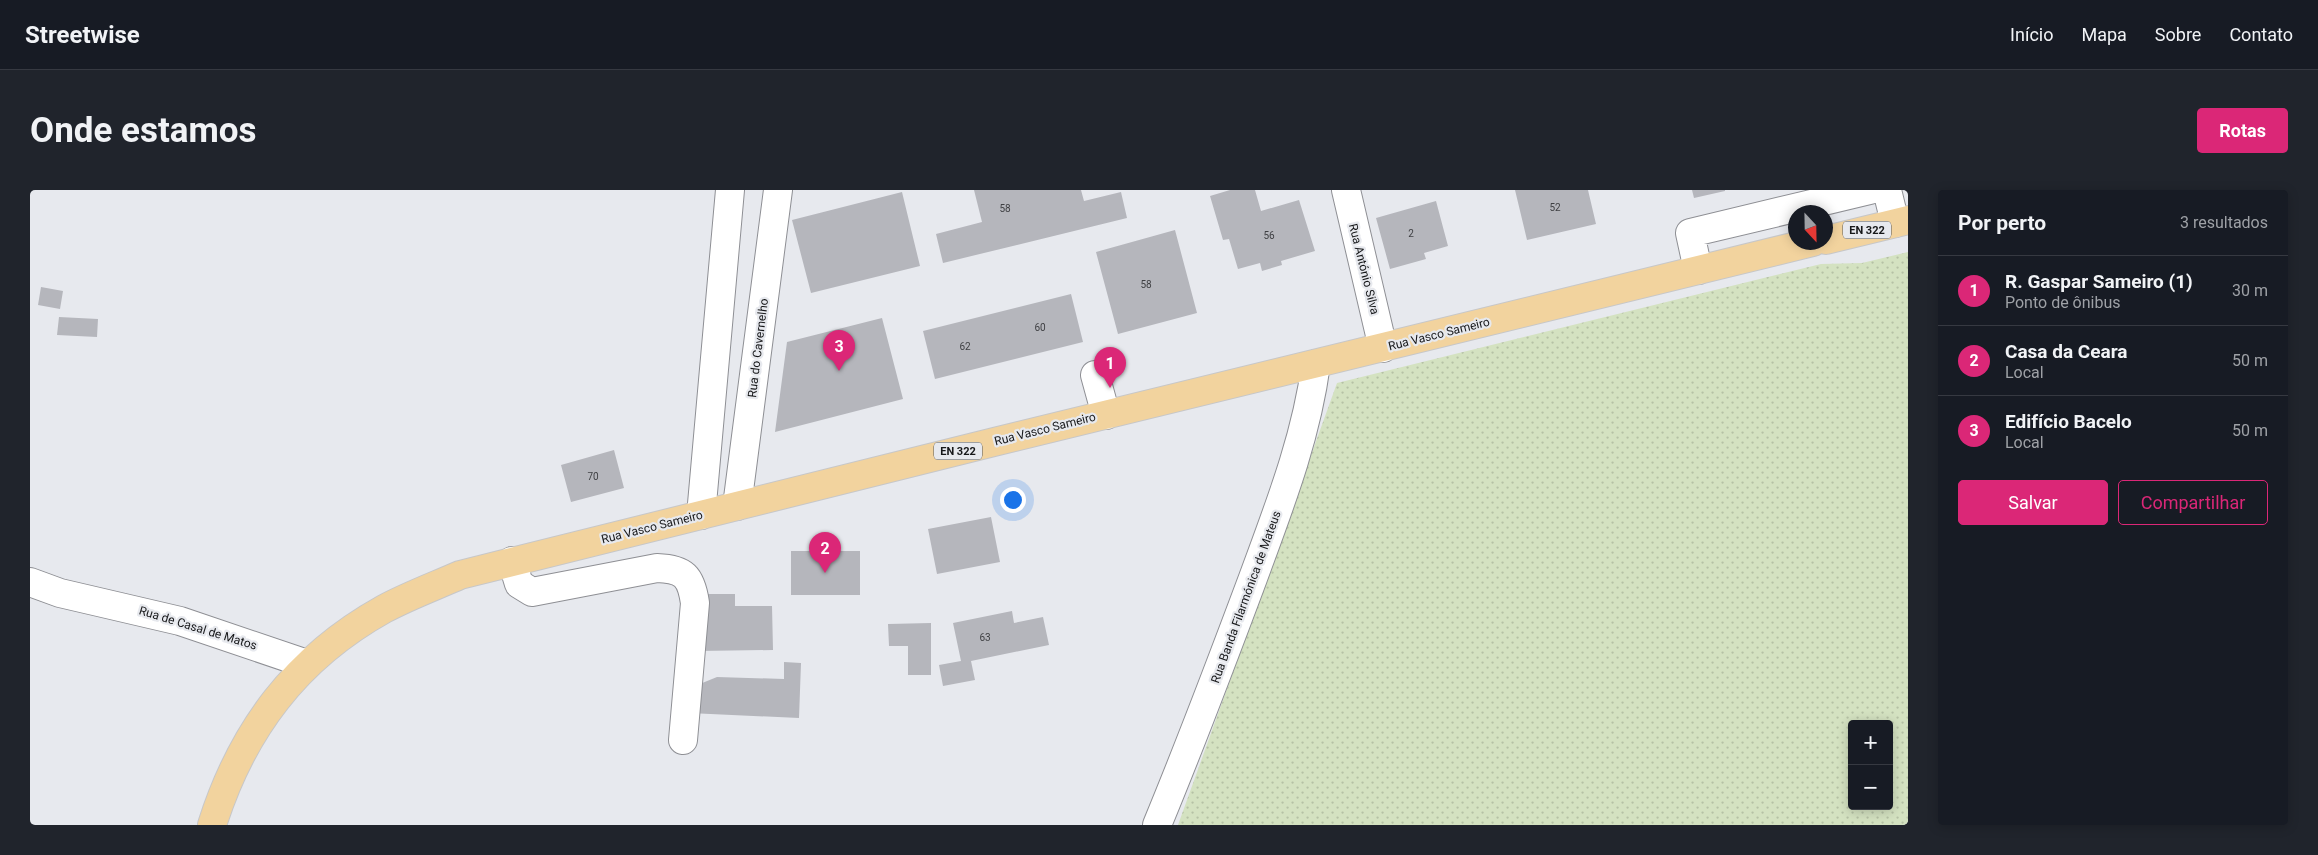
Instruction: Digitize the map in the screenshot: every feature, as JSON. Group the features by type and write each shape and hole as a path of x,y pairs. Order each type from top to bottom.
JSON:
{"main road":[{"name":"EN 322","path":"1833,238 1902,222"},
{"name":"Rua Vasco Sameiro","path":"212,825 223,791 242,750 269,708 307,664 339,638 384,609 460,575 1788,248"}],"street":[{"path":"701,515 730,190"},
{"name":"Rua do Cavernelho","path":"738,506 778,190"},
{"name":"Rua António Silva","path":"1346,190 1383,348"},
{"path":"1698,270 1690,233 1870,190"},
{"path":"1887,190 1902,222"},
{"name":"Rua Banda Filarmónica de Mateus","path":"1157,825 1200,723 1285,490 1307,418 1316,364"},
{"path":"1095,375 1106,415"},
{"path":"512,561 519,584 532,592 657,568 673,569 683,574 690,582 695,603 683,740"},
{"name":"Rua de Casal de Matos","path":"30,582 60,593 180,620 307,664"}],"green space":[{"path":"1908,252 1908,825 1178,825 1337,383 1821,264 1862,263"}],"building":[{"path":"974,190 1081,190 1084,201 1121,192 1127,218 943,263 936,234 982,222"},
{"path":"1230,190 1255,190 1261,211 1299,200 1315,251 1281,261 1282,265 1262,271 1260,263 1238,269 1229,239 1223,240 1210,196"},
{"path":"1515,190 1588,190 1596,224 1527,240"},
{"path":"1692,190 1725,190 1725,191 1694,198"},
{"path":"902,192 920,266 811,293 792,220"},
{"path":"1436,201 1448,246 1424,253 1426,259 1390,269 1376,218"},
{"path":"1175,230 1197,313 1118,334 1096,252"},
{"path":"41,287 63,291 60,309 38,305"},
{"path":"1071,294 1083,342 935,379 923,331"},
{"path":"59,317 98,319 97,337 57,335"},
{"path":"882,318 903,399 775,432 787,342"},
{"path":"614,450 624,488 571,502 561,465"},
{"path":"991,517 1000,562 937,574 928,529"},
{"path":"791,551 860,551 860,595 791,595"},
{"path":"698,594 735,594 735,606 772,606 773,650 698,651"},
{"path":"1012,611 1014,623 1043,617 1049,645 971,661 975,680 943,686 939,665 961,661 953,623"},
{"path":"931,623 931,675 908,675 908,646 889,646 888,624"},
{"path":"784,662 801,663 799,718 689,713 690,688 717,677 784,679"}],"place":[{"name":"Edifício Bacelo","path":"839,371"},
{"name":"R. Gaspar Sameiro (1)","path":"1110,388"},
{"name":"Casa da Ceara","path":"825,573"}]}
